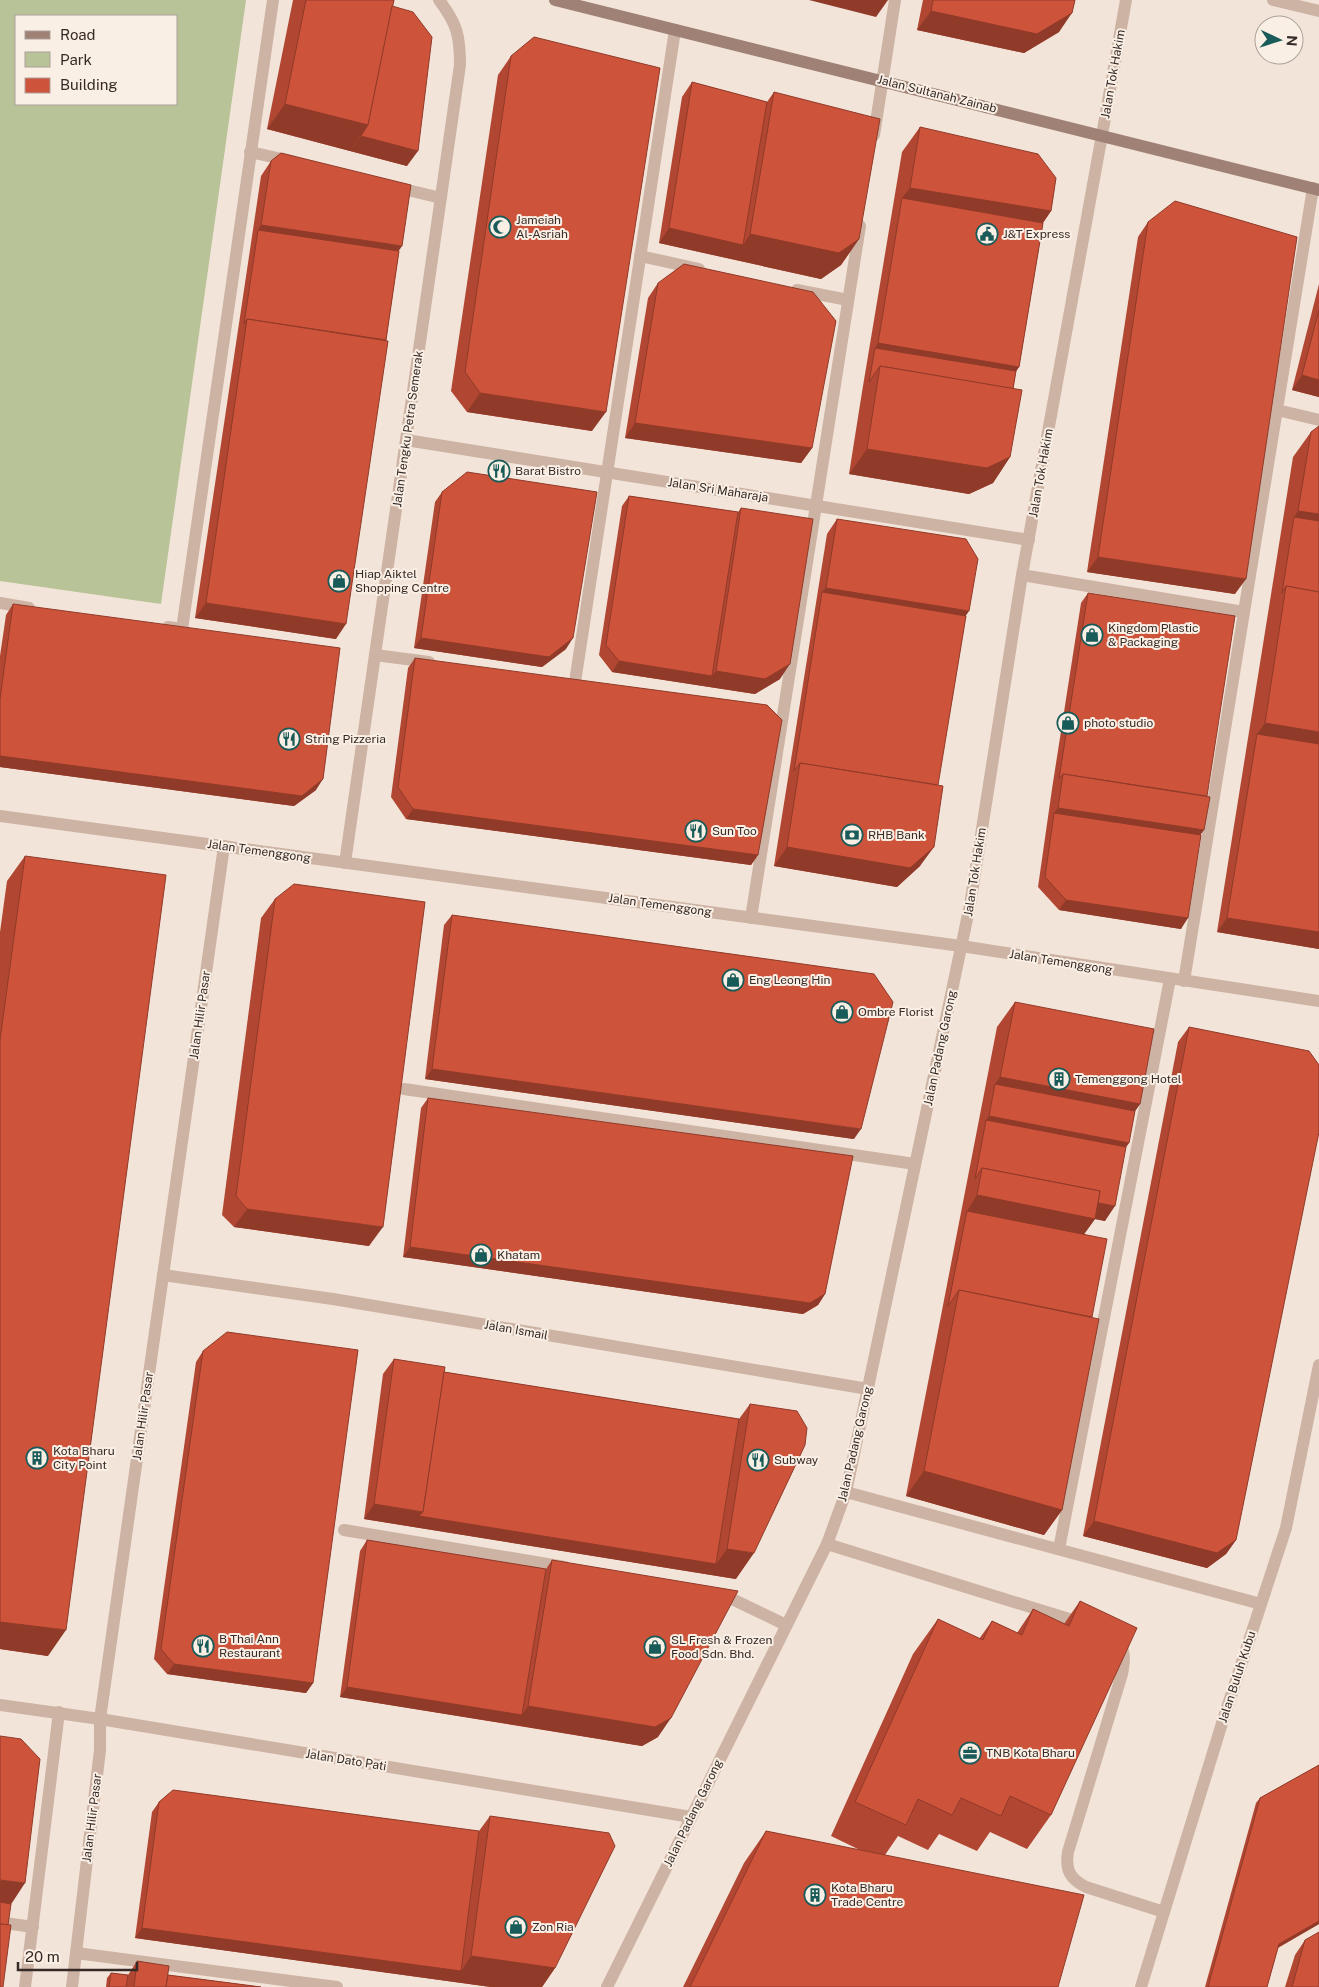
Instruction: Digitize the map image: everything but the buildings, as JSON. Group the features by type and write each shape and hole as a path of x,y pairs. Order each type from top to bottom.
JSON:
{"main road":[{"name":"Jalan Sultanah Zainab","path":"555,0 1316,189"}],"street":[{"path":"153,625 182,629 272,0"},
{"name":"Jalan Tengku Petra Semerak","path":"345,863 460,65 460,38 450,14 439,0"},
{"path":"872,147 896,0"},
{"name":"Jalan Tok Hakim","path":"962,946 1022,576 1126,0"},
{"path":"1273,0 1319,11"},
{"path":"575,682 675,30"},
{"path":"250,152 308,166"},
{"path":"384,184 441,198"},
{"path":"1184,981 1277,410 1316,189"},
{"path":"751,918 779,709 816,506 862,214"},
{"path":"640,256 716,272"},
{"path":"782,286 848,300"},
{"path":"1277,410 1319,420"},
{"name":"Jalan Sri Maharaja","path":"406,440 1029,540"},
{"path":"1022,576 1244,612"},
{"path":"0,604 38,609"},
{"path":"375,655 442,664"},
{"name":"Jalan Temenggong","path":"0,816 962,946 1319,1001"},
{"name":"Jalan Hilir Pasar","path":"72,1987 100,1750 100,1719 224,846"},
{"name":"Jalan Padang Garong","path":"607,1987 827,1544 846,1492 962,946"},
{"path":"1059,1549 1170,979"},
{"path":"404,1089 915,1164"},
{"name":"Jalan Ismail","path":"163,1275 333,1299 868,1389"},
{"name":"Jalan Buluh Kubu","path":"1142,1987 1223,1720 1286,1528 1319,1364"},
{"path":"846,1492 1261,1604"},
{"path":"344,1530 578,1570"},
{"path":"827,1544 1093,1627"},
{"path":"704,1591 730,1598 786,1625"},
{"path":"1108,1633 1122,1647 1124,1660 1122,1674 1066,1864 1072,1878 1086,1887 1164,1912"},
{"name":"Jalan Dato Pati","path":"0,1705 59,1712 691,1817"},
{"path":"25,1987 59,1712"},
{"path":"5,1923 33,1926"},
{"path":"76,1953 337,1987"}],"green space":[{"path":"0,0 246,0 161,604 0,581"}],"place":[{"name":"Jameiah Al-Asriah","path":"500,227"},
{"name":"J&T Express","path":"987,234"},
{"name":"Barat Bistro","path":"499,471"},
{"name":"Hiap Aiktel Shopping Centre","path":"339,581"},
{"name":"Kingdom Plastic & Packaging","path":"1092,635"},
{"name":"photo studio","path":"1068,723"},
{"name":"String Pizzeria","path":"289,739"},
{"name":"Sun Too","path":"696,831"},
{"name":"RHB Bank","path":"852,835"},
{"name":"Eng Leong Hin","path":"733,980"},
{"name":"Ombre Florist","path":"842,1012"},
{"name":"Temenggong Hotel","path":"1059,1079"},
{"name":"Khatam","path":"481,1255"},
{"name":"Kota Bharu City Point","path":"37,1458"},
{"name":"Subway","path":"758,1460"},
{"name":"B Thai Ann Restaurant","path":"203,1646"},
{"name":"SL Fresh & Frozen Food Sdn. Bhd.","path":"655,1647"},
{"name":"TNB Kota Bharu","path":"970,1753"},
{"name":"Kota Bharu Trade Centre","path":"815,1895"},
{"name":"Zon Ria","path":"516,1927"}]}
